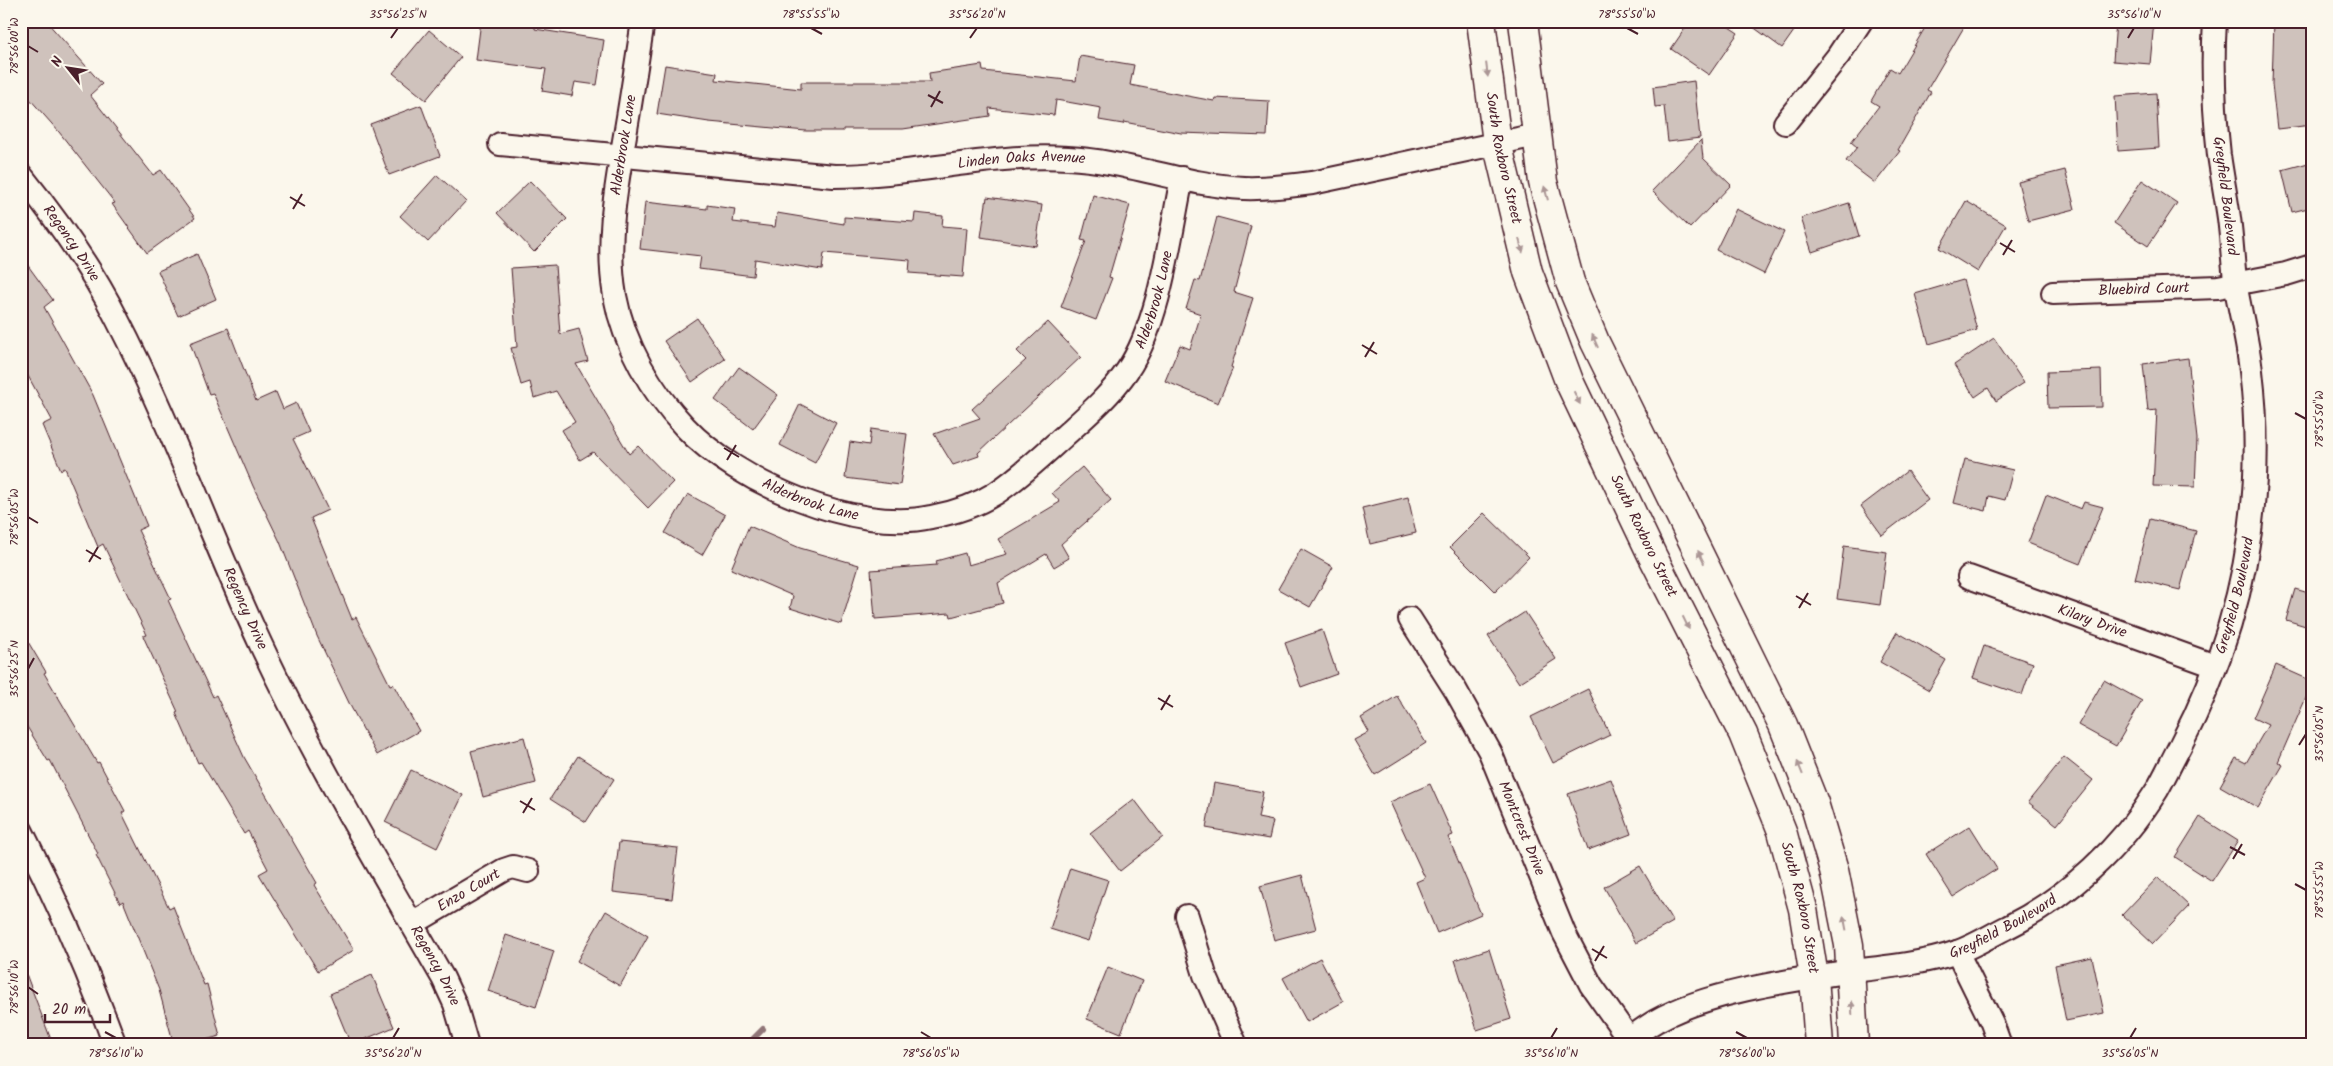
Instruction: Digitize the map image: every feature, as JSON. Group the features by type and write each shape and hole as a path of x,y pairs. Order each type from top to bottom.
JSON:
{"street":[{"name":"Alderbrook Lane","path":"643,21 612,225 610,258 615,296 623,326 636,359 656,392 686,428 710,449 735,467 804,502 855,517 902,521 929,518 959,510 994,494 1030,467 1115,387 1136,357 1156,303 1182,178"},
{"name":"South Roxboro Street","path":"1481,21 1497,142 1528,272 1566,373 1652,554 1743,734 1782,832 1803,909 1814,977 1819,1045"},
{"path":"1523,21 1543,182 1570,282 1595,342 1783,725 1814,803 1834,870 1849,945 1854,1045"},
{"path":"1785,123 1838,56 1861,21"},
{"name":"Greyfield Boulevard","path":"1625,1042 1656,1021 1686,1007 1750,989 1896,965 1957,952 2030,916 2066,890 2104,856 2132,826 2157,790 2195,718 2231,622 2249,548 2255,506 2257,466 2251,368 2236,285 2214,102 2213,57 2215,21"},
{"name":"Linden Oaks Avenue","path":"500,144 834,176 873,176 1001,158 1069,158 1118,164 1182,178 1244,188 1280,187 1321,181 1537,135"},
{"name":"Regency Drive","path":"21,174 48,209 84,262 116,317 144,374 260,644 311,747 443,978 455,1004 467,1045"},
{"name":"Bluebird Court","path":"2053,293 2236,285 2312,266"},
{"name":"Kilary Drive","path":"1969,577 2215,666"},
{"name":"Montcrest Drive","path":"1410,620 1456,691 1490,752 1564,933 1591,985 1625,1042"},
{"path":"21,830 63,914 95,989 115,1045"},
{"name":"Enzo Court","path":"412,924 504,870 513,867 528,872"},
{"path":"1187,916 1227,1041"},
{"path":"1957,952 1992,1023 2000,1045"}],"building":[{"path":"21,21 46,21 102,84 90,95 153,175 161,170 195,218 147,253 112,204 115,203 59,132 21,89"},
{"path":"481,21 535,26 535,29 604,40 597,85 575,82 572,96 542,91 546,69 476,60"},
{"path":"1690,21 1720,21 1738,33 1709,75 1671,49"},
{"path":"1745,21 1801,21 1782,48"},
{"path":"1929,21 1954,21 1964,27 1927,90 1931,92 1898,150 1900,151 1875,183 1846,161 1857,147 1851,142 1879,106 1871,101 1890,68 1898,73"},
{"path":"2116,21 2154,21 2150,64 2113,61"},
{"path":"2274,21 2312,21 2312,125 2277,129 2272,84"},
{"path":"429,30 461,57 426,100 393,73"},
{"path":"1080,56 1134,65 1130,85 1214,101 1215,98 1269,101 1267,136 1181,133 1124,122 1123,124 1099,120 1101,108 1056,100 1054,115 989,108 990,116 903,129 806,131 709,122 657,114 665,65 717,73 716,80 801,89 801,82 930,82 929,73 982,65 983,71 1076,81"},
{"path":"1694,81 1700,138 1668,142 1664,106 1655,107 1653,87"},
{"path":"2156,93 2159,148 2118,151 2115,96"},
{"path":"421,105 440,156 389,175 370,124"},
{"path":"1701,140 1703,158 1731,185 1690,228 1652,191"},
{"path":"2312,162 2312,207 2292,212 2282,170"},
{"path":"2065,170 2075,209 2028,221 2018,182"},
{"path":"437,175 466,201 428,242 400,216"},
{"path":"2142,180 2177,203 2148,246 2114,223"},
{"path":"530,181 567,219 534,252 497,213"},
{"path":"1093,195 1130,205 1109,277 1112,278 1096,320 1061,307 1086,241 1081,240"},
{"path":"987,197 1042,205 1036,246 981,237"},
{"path":"1966,201 2006,225 1978,272 1939,248"},
{"path":"645,202 707,209 707,205 735,209 733,222 775,227 777,213 844,224 844,217 914,222 915,213 943,216 942,226 967,228 963,277 909,273 910,260 824,253 822,270 755,259 753,276 699,269 701,256 640,249"},
{"path":"1849,203 1859,236 1812,252 1801,218"},
{"path":"1736,209 1784,232 1764,274 1716,250"},
{"path":"1217,217 1251,226 1234,292 1253,298 1231,367 1233,368 1218,403 1165,381 1180,345 1190,349 1201,314 1186,309 1195,280 1200,281"},
{"path":"197,254 216,299 178,316 158,271"},
{"path":"21,256 53,300 44,307 93,395 147,526 138,530 171,599 168,600 213,697 216,695 244,757 317,883 314,885 354,950 318,971 259,874 268,869 248,831 244,834 201,762 198,763 176,713 178,712 143,636 147,635 103,544 98,547 65,468 61,470 42,425 52,420 21,363"},
{"path":"555,265 560,334 579,329 588,361 576,364 629,454 638,446 673,482 648,508 593,452 580,460 562,430 575,422 556,391 534,398 530,382 521,385 511,348 517,347 511,268"},
{"path":"1963,280 1977,330 1929,344 1915,294"},
{"path":"697,318 725,359 692,382 664,341"},
{"path":"1048,322 1081,357 978,453 979,456 953,465 934,434 980,418 972,409 1026,360 1017,351"},
{"path":"228,328 256,401 276,392 283,409 296,403 309,432 293,439 328,510 311,518 352,619 356,617 390,685 393,684 419,731 377,755 351,707 317,636 280,542 253,486 213,393 209,394 190,343"},
{"path":"1994,338 2024,383 1996,401 1988,388 1975,397 1954,365"},
{"path":"2188,358 2197,439 2195,487 2153,486 2157,410 2148,411 2143,364"},
{"path":"739,367 778,395 753,429 715,400"},
{"path":"2101,370 2102,407 2048,408 2047,372"},
{"path":"800,404 836,423 815,463 780,445"},
{"path":"871,429 907,434 900,485 845,478 850,442 869,445"},
{"path":"1965,459 2013,470 2005,500 1989,496 1986,511 1954,503"},
{"path":"1082,467 1111,500 1061,544 1069,558 1054,567 1046,554 998,583 1003,603 951,617 950,613 875,619 871,570 937,565 936,561 965,553 968,565 1007,554 998,539 1060,502 1052,493"},
{"path":"1907,471 1928,500 1882,535 1861,506"},
{"path":"688,494 725,515 702,555 665,533"},
{"path":"2046,495 2081,509 2084,502 2103,507 2080,564 2028,543"},
{"path":"1408,497 1416,533 1370,544 1362,508"},
{"path":"1484,513 1529,557 1495,592 1450,547"},
{"path":"2150,519 2196,531 2180,590 2135,579"},
{"path":"749,526 800,548 859,565 841,624 790,608 793,596 731,569"},
{"path":"1844,546 1887,552 1880,605 1837,599"},
{"path":"1301,549 1333,567 1310,607 1278,589"},
{"path":"2295,589 2312,594 2312,628 2286,620"},
{"path":"1525,612 1556,659 1519,683 1488,636"},
{"path":"21,630 97,763 99,762 125,811 122,813 169,908 173,906 204,985 207,984 220,1036 186,1045 174,1045 159,990 123,901 120,903 96,855 98,854 50,760 48,761 21,717"},
{"path":"1322,630 1337,674 1301,687 1285,643"},
{"path":"1897,632 1946,660 1929,690 1880,662"},
{"path":"1984,646 2033,663 2022,695 1973,678"},
{"path":"2276,665 2312,681 2312,684 2278,762 2283,765 2258,808 2220,786 2236,758 2246,763 2268,725 2253,718"},
{"path":"2104,680 2142,701 2116,746 2078,725"},
{"path":"1588,689 1610,735 1553,763 1531,717"},
{"path":"1397,696 1426,743 1375,775 1354,740 1369,732 1361,718"},
{"path":"524,737 536,783 483,797 471,751"},
{"path":"578,756 614,779 586,822 550,799"},
{"path":"2064,757 2093,780 2057,825 2028,802"},
{"path":"411,770 463,795 437,848 385,822"},
{"path":"1611,779 1631,834 1588,850 1568,794"},
{"path":"1214,783 1263,792 1258,818 1273,821 1269,839 1206,828"},
{"path":"1430,784 1453,835 1448,837 1481,914 1437,933 1416,882 1425,878 1390,802"},
{"path":"1134,799 1163,837 1120,871 1090,833"},
{"path":"2200,817 2238,841 2212,881 2175,857"},
{"path":"1970,826 1997,869 1953,897 1926,854"},
{"path":"619,842 678,848 672,899 613,892"},
{"path":"1640,866 1673,922 1636,943 1604,887"},
{"path":"1070,868 1108,880 1088,941 1050,929"},
{"path":"1302,875 1316,929 1274,940 1260,886"},
{"path":"2158,877 2189,906 2153,944 2122,915"},
{"path":"606,911 648,936 620,986 577,961"},
{"path":"506,935 554,951 536,1007 488,991"},
{"path":"1489,949 1511,1019 1477,1030 1455,960"},
{"path":"2092,957 2104,1013 2066,1021 2055,965"},
{"path":"1320,958 1343,1002 1307,1022 1283,978"},
{"path":"21,966 23,966 53,1045 21,1045"},
{"path":"1108,967 1142,981 1121,1033 1087,1019"},
{"path":"372,975 394,1027 351,1045 330,994"}],"waterway":[{"path":"751,1045 753,1039 763,1029"}]}
